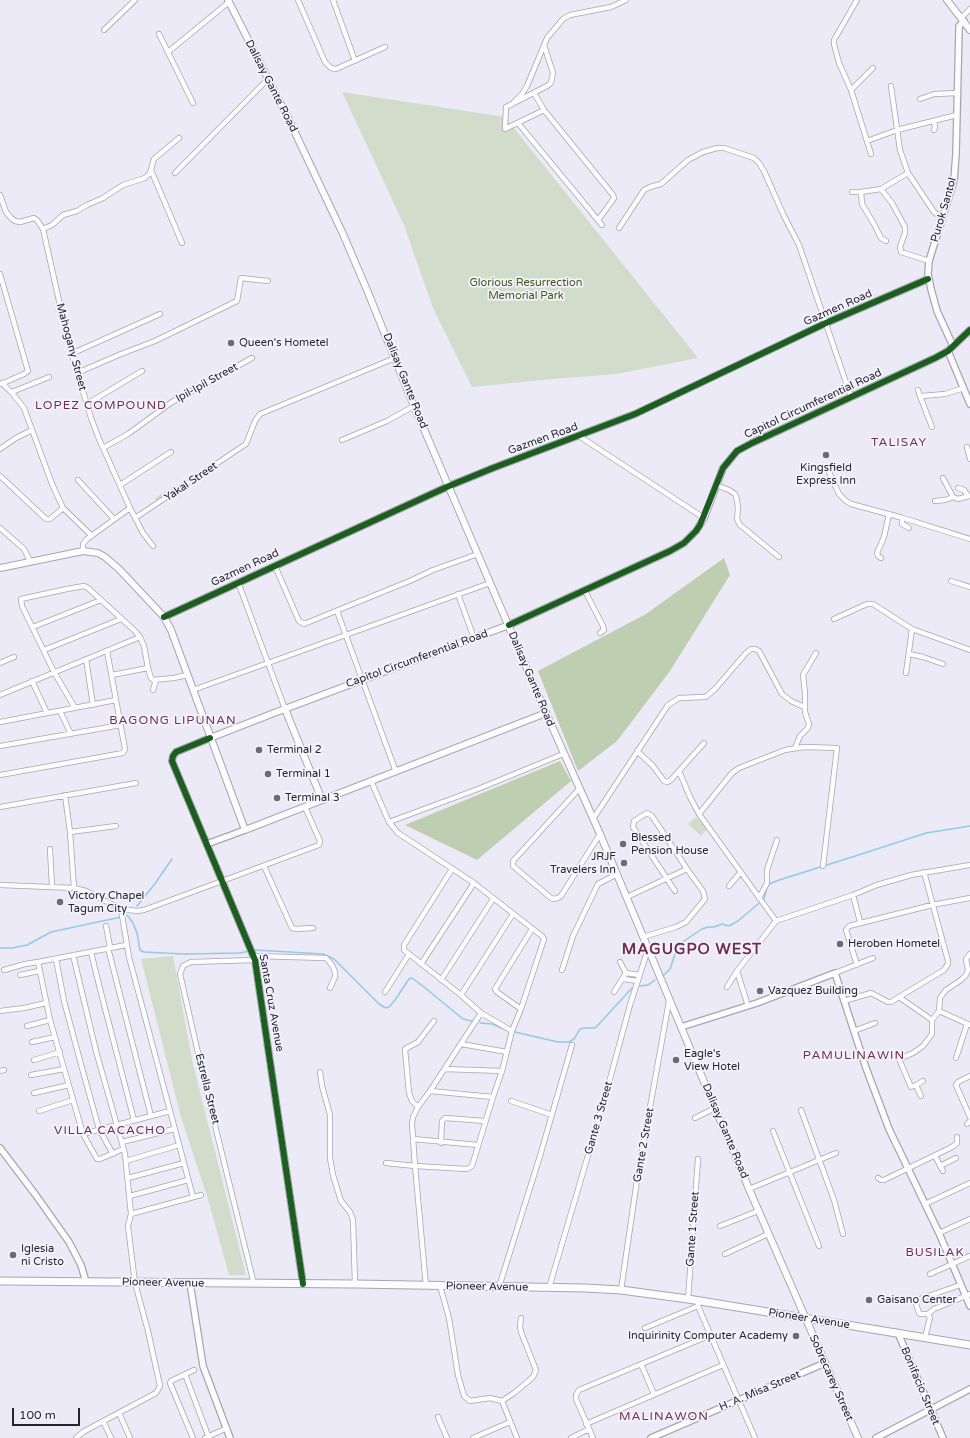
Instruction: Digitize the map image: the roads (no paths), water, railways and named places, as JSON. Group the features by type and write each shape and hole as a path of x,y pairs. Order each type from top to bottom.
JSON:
{"highway":[{"name":"Pioneer Avenue","path":"0,1281 355,1284 621,1290 688,1299 699,1304 970,1345"}],"main road":[{"path":"947,0 970,30"},
{"name":"Dalisay Gante Road","path":"228,1 290,122 343,234 414,406 627,897 669,1001 805,1319"},
{"name":"Capitol Circumferential Road","path":"210,738 509,625 678,547 691,537 704,518 723,468 737,451 929,361 950,348 970,330"},
{"path":"0,568 83,551 98,553 113,563 164,617 193,690 244,830 546,713"},
{"path":"285,709 322,800"},
{"name":"Sobrecarey Street","path":"805,1319 858,1438"}],"street":[{"path":"104,30 135,0"},
{"path":"298,0 328,66 331,68 336,69 385,47"},
{"path":"333,0 355,61"},
{"path":"511,105 522,94 547,38 563,19 570,15 616,6 626,0"},
{"path":"857,0 834,40 834,44 839,63 850,90 871,154"},
{"path":"168,52 228,1"},
{"path":"962,20 970,9"},
{"name":"Purok Santol","path":"962,20 959,29 954,180 929,261 928,278 937,311 970,404"},
{"path":"159,34 193,103"},
{"path":"544,45 553,73 553,79 548,86 506,107 505,129 544,110"},
{"path":"850,90 873,68"},
{"path":"175,173 268,78"},
{"path":"891,86 900,150 908,173 934,212 942,218"},
{"path":"534,93 544,110 613,195 614,198 598,220"},
{"path":"920,99 934,94 958,93"},
{"path":"867,141 897,130 957,115"},
{"path":"934,121 934,130"},
{"path":"518,123 602,226"},
{"path":"0,195 6,212 11,218 20,222 34,218 37,220 42,229 52,225 63,215 77,211 103,198 123,185 145,178 150,173 154,159 179,138"},
{"path":"620,228 644,190 661,184 688,160 703,152 717,148 724,148 754,158 764,171 799,245 851,397"},
{"path":"151,170 182,243"},
{"path":"852,192 881,189 908,173"},
{"path":"881,189 892,203 905,227 905,233 900,247 901,252 929,261"},
{"path":"861,192 862,204 874,224 879,236 886,241"},
{"name":"Mahogany Street","path":"42,229 63,322 87,404 103,448 130,508 143,533 154,546"},
{"path":"0,274 28,371 1,384"},
{"path":"77,373 155,341 237,301 241,278 268,281"},
{"name":"Gazmen Road","path":"164,617 449,486 635,414 826,323 928,278"},
{"path":"72,354 160,314"},
{"name":"Ipil-Ipil Street","path":"103,448 132,432 172,402 252,358"},
{"name":"Yakal Street","path":"135,518 246,444 255,421 260,414 395,358"},
{"path":"87,404 142,372"},
{"path":"12,392 49,377"},
{"path":"1,384 12,392 24,408 54,489 63,508 92,536"},
{"path":"920,396 945,394 964,388"},
{"path":"918,390 932,427"},
{"path":"342,440 387,421 414,406"},
{"path":"0,449 16,438 32,430"},
{"path":"579,436 704,518"},
{"path":"967,447 970,458"},
{"path":"120,485 171,452"},
{"path":"829,472 839,494 846,501 856,506 890,514 970,539"},
{"path":"0,476 46,520 50,519 63,508"},
{"path":"943,478 953,497"},
{"path":"78,480 114,519"},
{"path":"716,485 729,490 734,494 737,500 737,519 740,525 779,557"},
{"path":"935,501 953,497 958,499 969,496 964,490 958,488"},
{"path":"83,551 85,541 130,508"},
{"path":"881,558 877,553 884,537 890,514"},
{"path":"903,518 902,524 909,528"},
{"path":"0,528 24,549 30,561"},
{"path":"274,566 300,623 304,624 434,570 478,554"},
{"path":"950,581 970,587"},
{"path":"238,582 285,709"},
{"path":"193,690 490,583"},
{"path":"75,708 54,672 20,603 22,598 84,586 121,618 140,637 144,646 151,678 156,680 187,675"},
{"path":"585,591 603,626 604,630 600,633"},
{"path":"458,594 474,638"},
{"path":"33,627 101,600"},
{"path":"834,619 867,604 873,604 912,629 970,650"},
{"path":"337,611 396,772"},
{"path":"44,650 121,618"},
{"path":"906,673 912,629"},
{"path":"0,695 140,637"},
{"path":"593,819 661,714 672,702 679,698 707,696 751,649 759,651 782,694 791,701 804,707"},
{"path":"0,775 123,753 125,749 107,651"},
{"path":"795,748 800,736 808,728 809,724 804,707 805,693 803,675 816,653"},
{"path":"909,654 943,664"},
{"path":"0,663 14,657"},
{"path":"86,659 93,705"},
{"path":"112,675 148,668"},
{"path":"153,690 156,680"},
{"path":"32,681 47,713"},
{"path":"0,722 116,700"},
{"path":"60,711 71,734"},
{"path":"0,746 121,725"},
{"name":"Santa Cruz Avenue","path":"210,738 176,752 172,758 254,958 303,1284"},
{"path":"637,751 653,766 664,781 667,782 671,780 704,743"},
{"path":"699,814 732,773 739,768 785,750 804,747 837,748 823,866"},
{"path":"389,822 478,789 564,754"},
{"path":"678,771 699,814 776,921"},
{"path":"371,782 389,822 398,833 474,883 544,939 521,1009 512,1031 502,1071 472,1166 468,1169 386,1163"},
{"path":"0,807 136,783"},
{"path":"580,788 513,861 513,866 550,898 558,898 561,896 600,834"},
{"path":"65,795 70,832 74,888"},
{"path":"0,885 74,888 86,891 121,909 137,911 154,908 222,880 319,845 320,840 305,807"},
{"path":"643,937 676,927 686,922 705,899 703,891 686,869 652,816 647,813 634,821 632,824 633,827 675,891"},
{"path":"70,832 116,826"},
{"path":"207,844 244,830"},
{"path":"760,898 767,883 767,870 777,840"},
{"path":"50,848 52,886"},
{"path":"727,987 736,971 776,921 853,895 877,885 924,872 970,865"},
{"path":"264,866 292,928 313,928"},
{"path":"452,869 404,945 404,950 461,995 481,1013 512,1031"},
{"path":"627,897 686,869"},
{"path":"729,886 741,872"},
{"path":"844,1001 868,993 874,994 888,1002 891,1002 944,970 948,964 924,872"},
{"path":"562,970 572,936 598,884 617,874"},
{"path":"421,964 474,883"},
{"path":"853,895 860,922"},
{"path":"857,965 846,930 851,924 932,905 970,898"},
{"path":"441,980 493,899"},
{"path":"121,909 126,945 193,1197"},
{"path":"461,995 513,914"},
{"path":"106,926 109,948 151,1116"},
{"path":"521,1009 495,989 532,929"},
{"path":"4,970 25,964 126,945"},
{"name":"Gante 3 Street","path":"549,1288 639,975 648,949"},
{"path":"91,952 134,1120"},
{"path":"385,992 409,954"},
{"path":"923,1081 911,1087 899,1059 913,1053 923,1046 932,1034 932,1020 939,1011 940,998 946,990 961,980 968,970 966,961 970,954"},
{"path":"73,955 126,1161 131,1214 128,1226 135,1283 148,1331 160,1386 156,1393 83,1432 76,1438"},
{"name":"Estrella Street","path":"254,1284 209,1101 180,974 183,966 191,962 254,958 326,958 332,965 335,972 335,977 330,988"},
{"path":"681,1027 748,1006 873,958"},
{"path":"56,959 64,1001 82,1068 100,1129 113,1154"},
{"path":"38,962 50,1020 83,1134 97,1159 123,1149"},
{"path":"620,962 626,973"},
{"path":"20,975 39,971"},
{"path":"736,971 748,1006"},
{"path":"626,973 639,975"},
{"path":"614,992 626,973"},
{"path":"835,973 878,1101 908,1170 939,1233 960,1285 968,1295 970,1306"},
{"path":"623,979 638,981"},
{"path":"899,997 932,1020"},
{"name":"Gante 2 Street","path":"621,1290 637,1180 669,1001"},
{"path":"0,1011 46,1003"},
{"path":"939,1011 969,1025 956,1058"},
{"path":"426,1286 415,1166 412,1124 413,1117 418,1107 462,1044 481,1013"},
{"path":"28,1026 50,1020"},
{"path":"418,1107 412,1101 409,1093 405,1048 418,1042 434,1021"},
{"path":"854,1031 875,1023"},
{"path":"32,1042 55,1037"},
{"path":"462,1044 507,1052"},
{"path":"498,1287 552,1115 572,1045"},
{"path":"34,1060 60,1052"},
{"path":"30,1075 64,1068"},
{"path":"445,1069 502,1071"},
{"path":"320,1072 322,1086 330,1115 330,1158 333,1175 341,1201 350,1212 353,1220 355,1284"},
{"path":"970,1076 958,1082 956,1085 970,1118"},
{"path":"34,1093 69,1085"},
{"path":"916,1085 921,1096"},
{"path":"430,1091 493,1097"},
{"path":"40,1111 73,1100"},
{"path":"511,1101 552,1115"},
{"path":"695,1118 715,1108"},
{"path":"801,1110 836,1208 843,1234"},
{"path":"83,1134 170,1111"},
{"path":"441,1143 442,1121 445,1118 485,1121"},
{"path":"122,1142 174,1129"},
{"path":"774,1130 819,1246"},
{"path":"878,1178 884,1180 935,1156 956,1145 957,1137"},
{"path":"413,1139 441,1143 478,1145"},
{"path":"126,1161 179,1145"},
{"path":"0,1148 69,1242 86,1282"},
{"path":"749,1190 836,1153"},
{"path":"935,1156 943,1171"},
{"path":"940,1166 956,1158"},
{"name":"Gante 1 Street","path":"688,1299 698,1159"},
{"path":"128,1178 184,1163"},
{"path":"130,1196 188,1180"},
{"path":"925,1204 970,1182"},
{"path":"131,1214 201,1195"},
{"path":"720,1226 758,1211"},
{"path":"939,1233 970,1219"},
{"path":"725,1254 768,1234"},
{"path":"930,1274 970,1256"},
{"path":"190,1283 203,1366 230,1438"},
{"path":"960,1285 917,1300 916,1304 919,1312 922,1314 928,1314 934,1309 968,1295"},
{"path":"440,1286 449,1318 458,1375 464,1396 470,1401 490,1398 502,1401 514,1393 533,1376 536,1370 521,1332 521,1318"},
{"path":"645,1328 699,1304 722,1365 753,1437"},
{"path":"924,1337 930,1316 928,1314"},
{"name":"Bonifacio Street","path":"898,1333 943,1438"},
{"path":"593,1438 576,1399 577,1392 710,1335"},
{"name":"H. A. Misa Street","path":"651,1438 824,1363"},
{"path":"641,1364 654,1394"},
{"path":"586,1424 722,1365"},
{"path":"193,1438 170,1383 171,1381 194,1370"},
{"path":"185,1374 208,1438 227,1428"},
{"path":"876,1438 970,1388"},
{"path":"502,1401 516,1438"},
{"path":"119,1413 130,1438"},
{"path":"438,1417 447,1438"},
{"path":"103,1421 111,1438"},
{"path":"473,1438 510,1422"},
{"path":"571,1438 589,1429"}],"waterway":[{"path":"663,976 670,969 678,945 702,929 722,924 729,926 738,921 764,899 769,884 926,833 970,826"},
{"path":"137,906 172,859"},
{"path":"127,915 133,923 137,933 140,950 144,952 184,954 240,953 249,951"},
{"path":"0,948 12,948 27,945 51,932 121,917"},
{"path":"255,950 323,954 334,959 379,1004 387,1008 395,1000 409,979 412,978 463,1019 472,1021"},
{"path":"640,986 648,985 655,980"},
{"path":"515,1032 558,1042 569,1042 574,1039 580,1029 595,1028 632,988"},
{"path":"480,1023 492,1024 506,1030"}],"place":[{"name":"Queen's Hometel","path":"231,343"},
{"name":"Kingsfield Express Inn","path":"826,455"},
{"name":"Terminal 2","path":"259,750"},
{"name":"Terminal 1","path":"268,774"},
{"name":"Terminal 3","path":"277,798"},
{"name":"Blessed Pension House","path":"623,844"},
{"name":"JRJF Travelers Inn","path":"624,863"},
{"name":"Victory Chapel Tagum City","path":"60,902"},
{"name":"Heroben Hometel","path":"840,944"},
{"name":"Vazquez Building","path":"760,991"},
{"name":"Eagle's View Hotel","path":"676,1060"},
{"name":"Iglesia ni Cristo","path":"13,1255"},
{"name":"Gaisano Center","path":"869,1300"},
{"name":"Inquirinity Computer Academy","path":"796,1336"}],"district":[{"name":"LOPEZ COMPOUND","path":"101,406"},
{"name":"TALISAY","path":"899,443"},
{"name":"BAGONG LIPUNAN","path":"173,721"},
{"name":"MAGUGPO WEST","path":"692,950"},
{"name":"PAMULINAWIN","path":"854,1056"},
{"name":"VILLA CACACHO","path":"110,1131"},
{"name":"BUSILAK","path":"935,1253"},
{"name":"MALINAWON","path":"664,1417"}],"park label":[{"name":"Glorious Resurrection Memorial Park","path":"526,289"}]}
